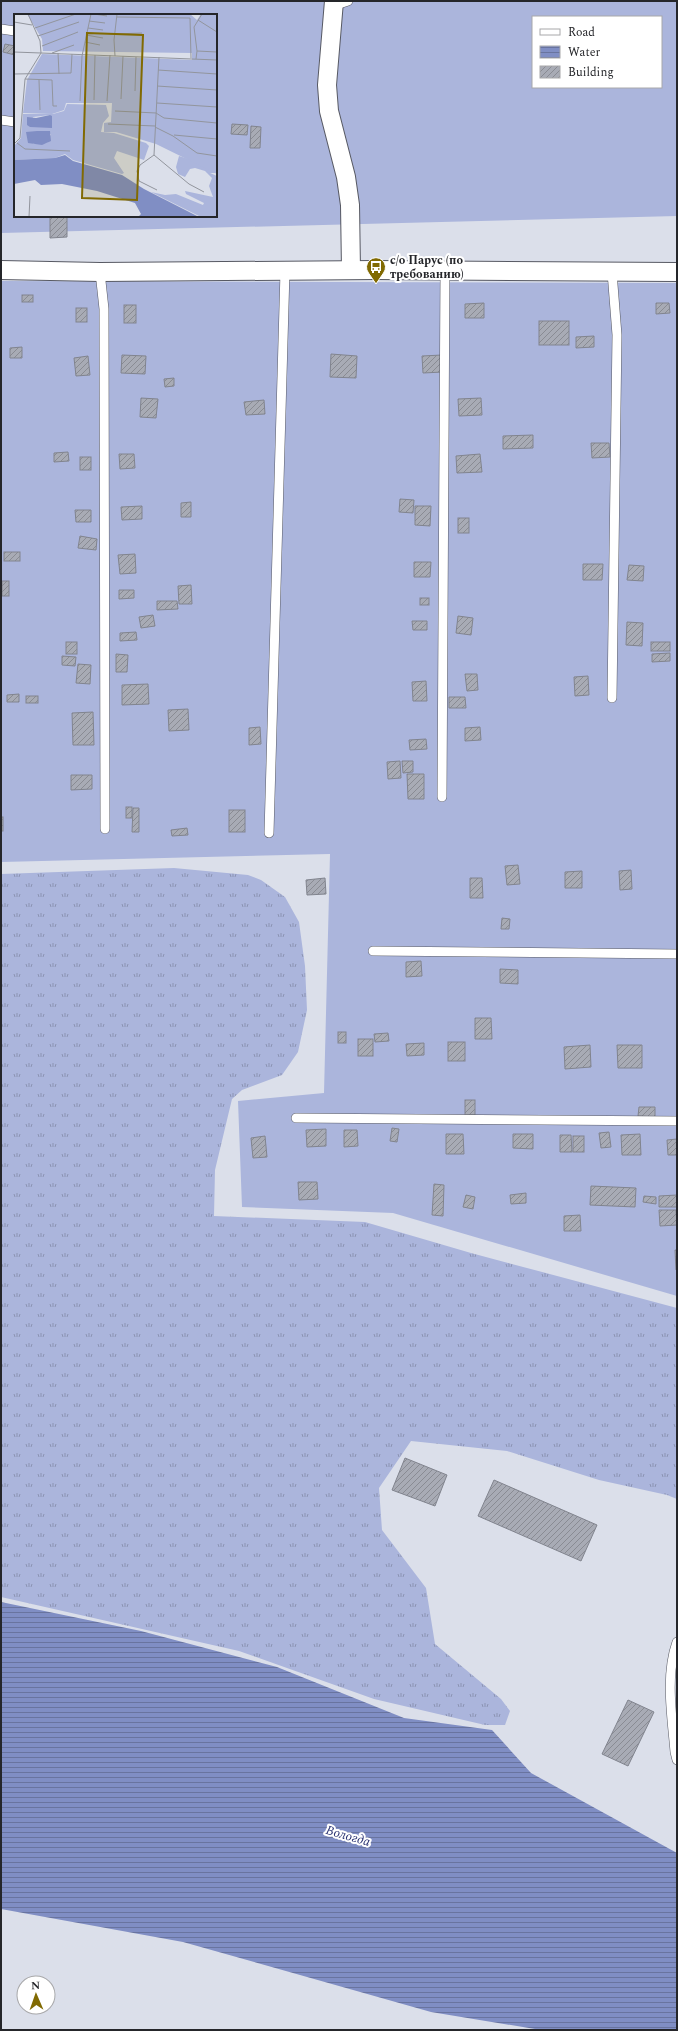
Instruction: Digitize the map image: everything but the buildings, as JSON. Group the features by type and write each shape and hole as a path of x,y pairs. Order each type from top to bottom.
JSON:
{"street":[{"path":"338,3 327,85 329,112 346,177 350,205 351,270"},
{"path":"1,270 100,272 351,270 677,272"}],"lane":[{"path":"1,29 14,31"},
{"path":"1,120 14,122"},
{"path":"442,797 445,270"},
{"path":"269,833 284,271"},
{"path":"100,272 104,309 105,829"},
{"path":"612,272 617,335 612,698"},
{"path":"373,951 677,954"},
{"path":"296,1118 677,1121"},
{"path":"677,1642 673,1652 671,1683 675,1752 677,1760"}],"green space":[{"path":"1,1 677,1 677,216 1,233"},
{"path":"1,281 677,283 677,1296 393,1213 242,1207 238,1101 324,1093 330,854 1,862"},
{"path":"174,868 248,875 261,880 285,897 299,922 305,966 307,1010 298,1052 282,1075 242,1090 232,1099 215,1170 214,1216 365,1222 471,1253 677,1308 677,1499 667,1495 599,1480 507,1451 411,1441 379,1488 382,1530 426,1588 435,1644 501,1699 510,1711 505,1725 485,1725 374,1699 239,1651 1,1597 1,874"}],"water":[{"name":"Вологда","path":"1,1602 141,1631 277,1667 404,1718 492,1730 531,1773 677,1853 677,2030 541,2030 431,2012 183,1942 1,1909"}],"place":[{"name":"с/о Парус (по требованию)","path":"376,284"}]}
